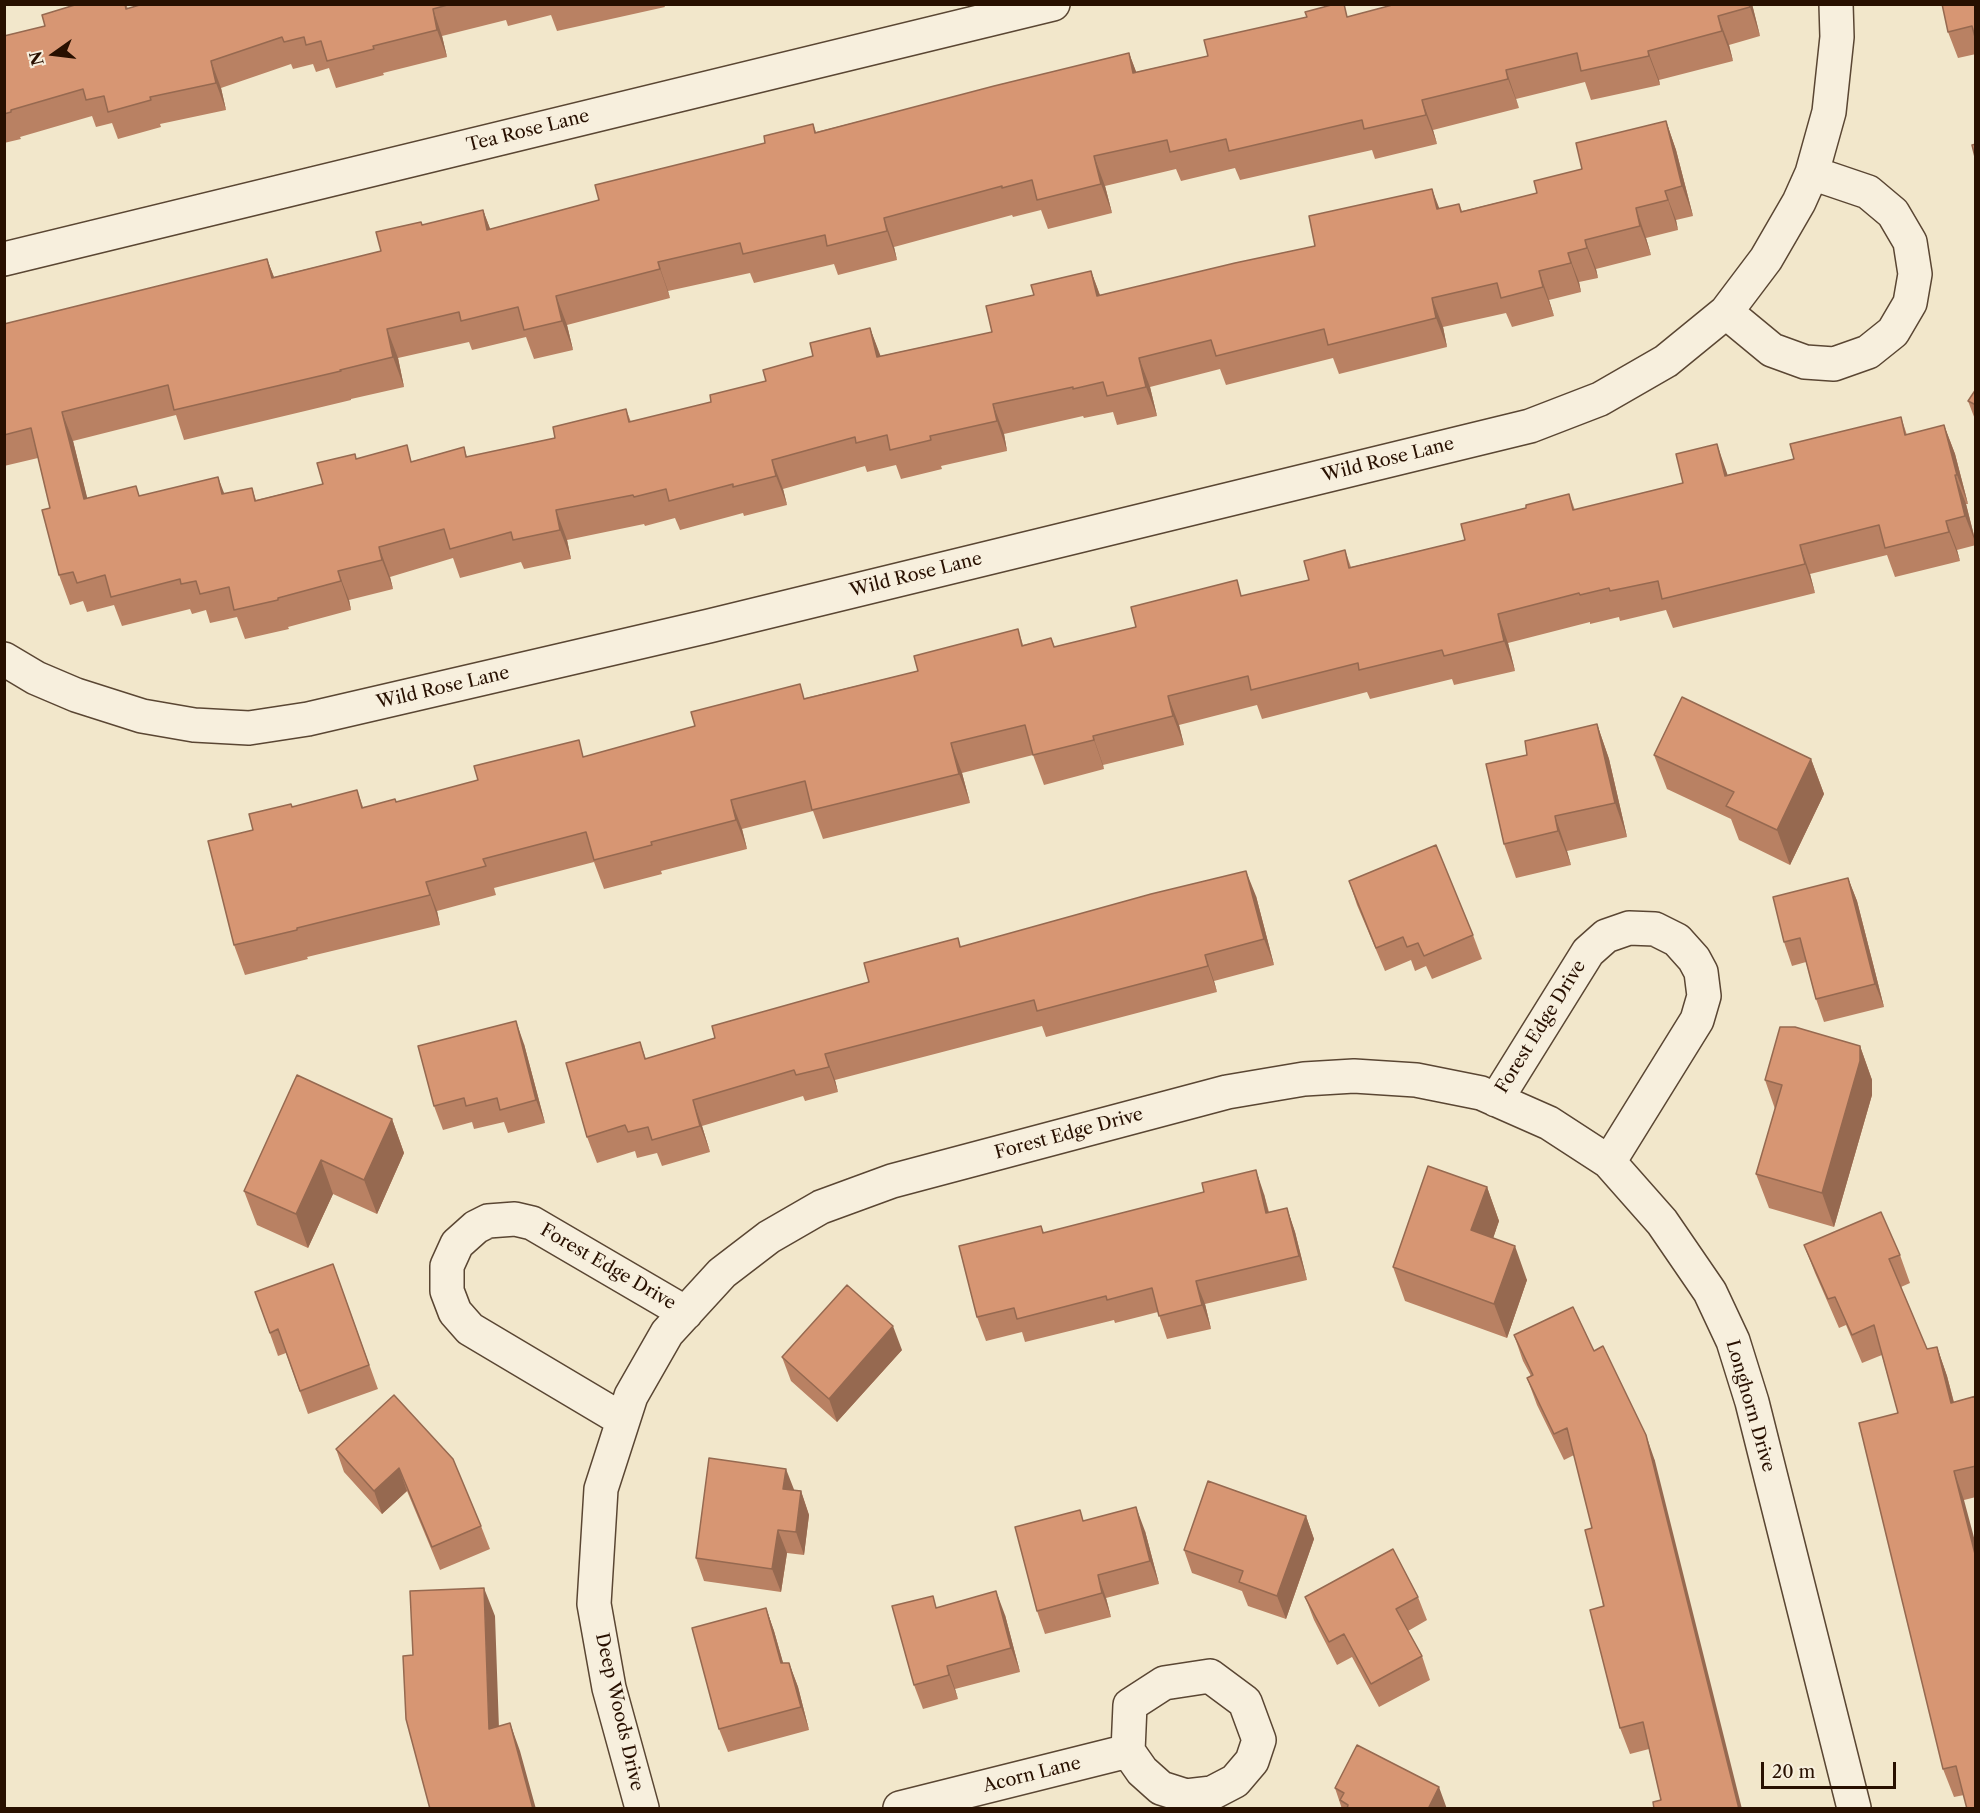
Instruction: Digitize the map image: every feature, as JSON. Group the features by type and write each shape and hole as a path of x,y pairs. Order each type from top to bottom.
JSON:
{"street":[{"name":"Tea Rose Lane","path":"4,259 1053,4"},
{"name":"Wild Rose Lane","path":"4,659 36,678 76,695 142,716 194,725 249,728 308,719 675,634 1530,426 1600,399 1666,361 1726,312 1766,259 1799,202 1812,173 1829,112 1837,38 1836,4"},
{"path":"1726,312 1772,350 1805,362 1834,364 1869,352 1893,332 1910,303 1915,274 1910,242 1893,213 1868,192 1812,173"},
{"name":"Forest Edge Drive","path":"623,1420 470,1329 455,1312 447,1291 447,1266 457,1244 476,1227 488,1221 515,1219 532,1223 686,1313 722,1273 770,1237 820,1207 892,1181 1227,1092 1304,1079 1354,1076 1416,1080 1481,1093 1496,1100 1588,952 1606,936 1629,928 1655,929 1677,940 1694,959 1701,972 1704,996 1697,1020 1609,1162"},
{"name":"Longhorn Drive","path":"1496,1100 1549,1123 1609,1162 1662,1222 1710,1292 1733,1341 1752,1402 1854,1809"},
{"name":"Deep Woods Drive","path":"642,1809 609,1688 594,1604 601,1489 631,1396 667,1333 686,1313"},
{"name":"Acorn Lane","path":"900,1809 1128,1751"}],"building":[{"path":"78,4 125,4 126,9 143,4 451,4 433,9 437,30 373,46 374,49 327,61 321,41 306,45 304,37 284,42 282,37 211,61 216,83 150,97 151,100 108,112 104,96 86,100 83,89 4,114 4,36 45,26 42,15"},
{"path":"1335,4 1344,4 1347,17 1396,4 1749,4 1750,7 1718,16 1722,31 1648,51 1649,56 1581,71 1577,53 1506,70 1508,79 1422,100 1426,115 1364,129 1362,120 1229,151 1226,139 1170,152 1167,140 1094,156 1101,184 1037,200 1032,180 884,218 887,231 827,246 825,235 743,254 740,243 658,262 660,269 556,296 562,321 524,330 518,307 461,321 459,312 387,329 393,357 341,371 174,410 168,385 62,412 84,499 136,486 139,496 218,477 222,494 252,488 255,501 323,484 317,463 355,454 356,459 407,445 411,462 464,447 466,457 555,438 553,427 626,409 629,422 711,402 710,395 766,381 763,370 813,356 810,343 870,328 877,357 992,332 986,306 1034,295 1031,285 1091,271 1097,296 1315,246 1309,216 1432,189 1437,209 1459,204 1461,212 1537,193 1534,181 1582,169 1576,143 1666,121 1682,186 1665,191 1668,200 1636,208 1640,226 1585,240 1587,248 1568,253 1571,263 1539,271 1543,287 1501,298 1497,283 1432,298 1436,318 1328,345 1324,329 1216,356 1211,340 1139,358 1146,387 1107,396 1103,382 993,404 997,421 930,436 931,440 890,450 887,435 856,443 855,437 772,460 776,476 733,487 733,484 669,501 666,489 634,497 633,495 556,510 560,530 513,540 511,532 450,549 444,529 379,547 382,560 338,571 341,581 278,598 278,600 234,610 229,587 200,594 196,581 181,584 180,579 111,597 105,575 77,583 73,572 59,575 42,510 50,508 31,428 4,435 4,324 267,259 272,278 381,251 376,232 421,222 422,225 483,210 487,230 599,200 595,185 765,143 764,136 813,124 815,133 1129,53 1133,73 1208,56 1204,40 1307,17 1305,12"},
{"path":"1942,4 1976,4 1976,41 1972,26 1948,32"},
{"path":"1976,144 1976,161 1972,145"},
{"path":"1976,389 1976,405 1968,401"},
{"path":"1901,417 1905,435 1944,425 1965,516 1946,521 1949,532 1885,548 1879,525 1800,545 1805,564 1662,599 1658,581 1610,591 1609,588 1580,595 1579,593 1498,614 1504,641 1444,656 1442,650 1359,670 1358,663 1251,690 1248,676 1168,696 1173,716 1093,736 1094,740 1033,755 1025,725 951,743 959,774 812,810 805,781 731,800 736,820 651,842 652,845 594,860 586,832 483,859 486,866 426,882 430,895 234,945 208,841 253,830 249,814 291,804 292,807 357,790 362,808 395,799 396,802 478,780 474,766 579,740 583,757 695,726 691,712 800,684 804,699 918,671 914,656 1018,629 1022,646 1051,638 1054,647 1136,627 1131,607 1237,580 1241,596 1309,580 1304,561 1345,550 1349,568 1465,540 1461,524 1526,508 1526,505 1569,494 1573,510 1683,483 1676,454 1717,444 1725,476 1794,459 1790,444"},
{"path":"1682,697 1811,759 1777,830 1726,806 1734,792 1654,755"},
{"path":"1597,724 1615,803 1555,816 1558,831 1504,844 1486,764 1527,755 1525,741"},
{"path":"1436,845 1473,935 1424,956 1418,943 1407,947 1403,937 1376,948 1349,881"},
{"path":"1246,871 1264,939 1205,955 1208,966 1037,1011 1034,1000 825,1054 829,1067 796,1075 794,1070 693,1100 700,1126 652,1140 648,1127 628,1132 625,1125 587,1137 566,1063 640,1042 645,1059 715,1038 712,1026 869,982 864,963 958,938 960,947 1151,894"},
{"path":"1848,878 1875,984 1816,999 1800,938 1784,942 1773,897"},
{"path":"516,1021 536,1100 500,1110 497,1098 466,1106 464,1098 434,1106 418,1046"},
{"path":"1780,1027 1795,1027 1860,1046 1860,1061 1822,1193 1756,1174 1782,1085 1765,1080"},
{"path":"297,1075 392,1119 364,1180 321,1160 296,1214 244,1191"},
{"path":"1428,1166 1487,1187 1471,1230 1515,1246 1494,1304 1393,1267"},
{"path":"1256,1170 1266,1213 1287,1208 1299,1256 1196,1281 1202,1305 1159,1316 1152,1288 1107,1300 1106,1296 1017,1319 1014,1308 977,1317 959,1246 1041,1226 1043,1233 1204,1192 1202,1183"},
{"path":"1881,1212 1900,1255 1889,1259 1927,1349 1937,1347 1951,1403 1976,1396 1976,1466 1954,1471 1976,1558 1976,1809 1967,1809 1956,1766 1943,1769 1859,1423 1898,1413 1874,1325 1852,1335 1835,1297 1828,1299 1804,1245"},
{"path":"333,1264 369,1365 300,1391 278,1329 270,1333 255,1292"},
{"path":"847,1285 893,1326 829,1399 782,1357"},
{"path":"1573,1307 1594,1351 1603,1346 1646,1435 1739,1809 1654,1809 1653,1802 1661,1800 1643,1722 1620,1728 1590,1610 1604,1606 1585,1530 1592,1528 1567,1428 1554,1434 1527,1378 1533,1375 1514,1335"},
{"path":"394,1395 453,1459 481,1526 432,1547 399,1468 374,1491 336,1449"},
{"path":"709,1458 786,1469 783,1489 801,1491 796,1532 778,1530 772,1569 696,1558"},
{"path":"1208,1481 1306,1516 1277,1596 1239,1582 1243,1571 1184,1550"},
{"path":"1136,1507 1150,1561 1098,1575 1102,1593 1037,1611 1015,1527 1080,1510 1083,1521"},
{"path":"1393,1549 1418,1597 1396,1609 1422,1656 1371,1684 1344,1634 1329,1642 1305,1597"},
{"path":"484,1588 489,1729 510,1723 533,1809 430,1809 406,1719 403,1656 413,1655 410,1591"},
{"path":"996,1591 1011,1648 947,1666 949,1675 914,1685 892,1606 933,1596 936,1608"},
{"path":"766,1608 781,1663 789,1663 801,1707 719,1729 692,1628"},
{"path":"1357,1745 1439,1787 1428,1809 1347,1809 1348,1805 1340,1800 1344,1793 1335,1788"}]}
